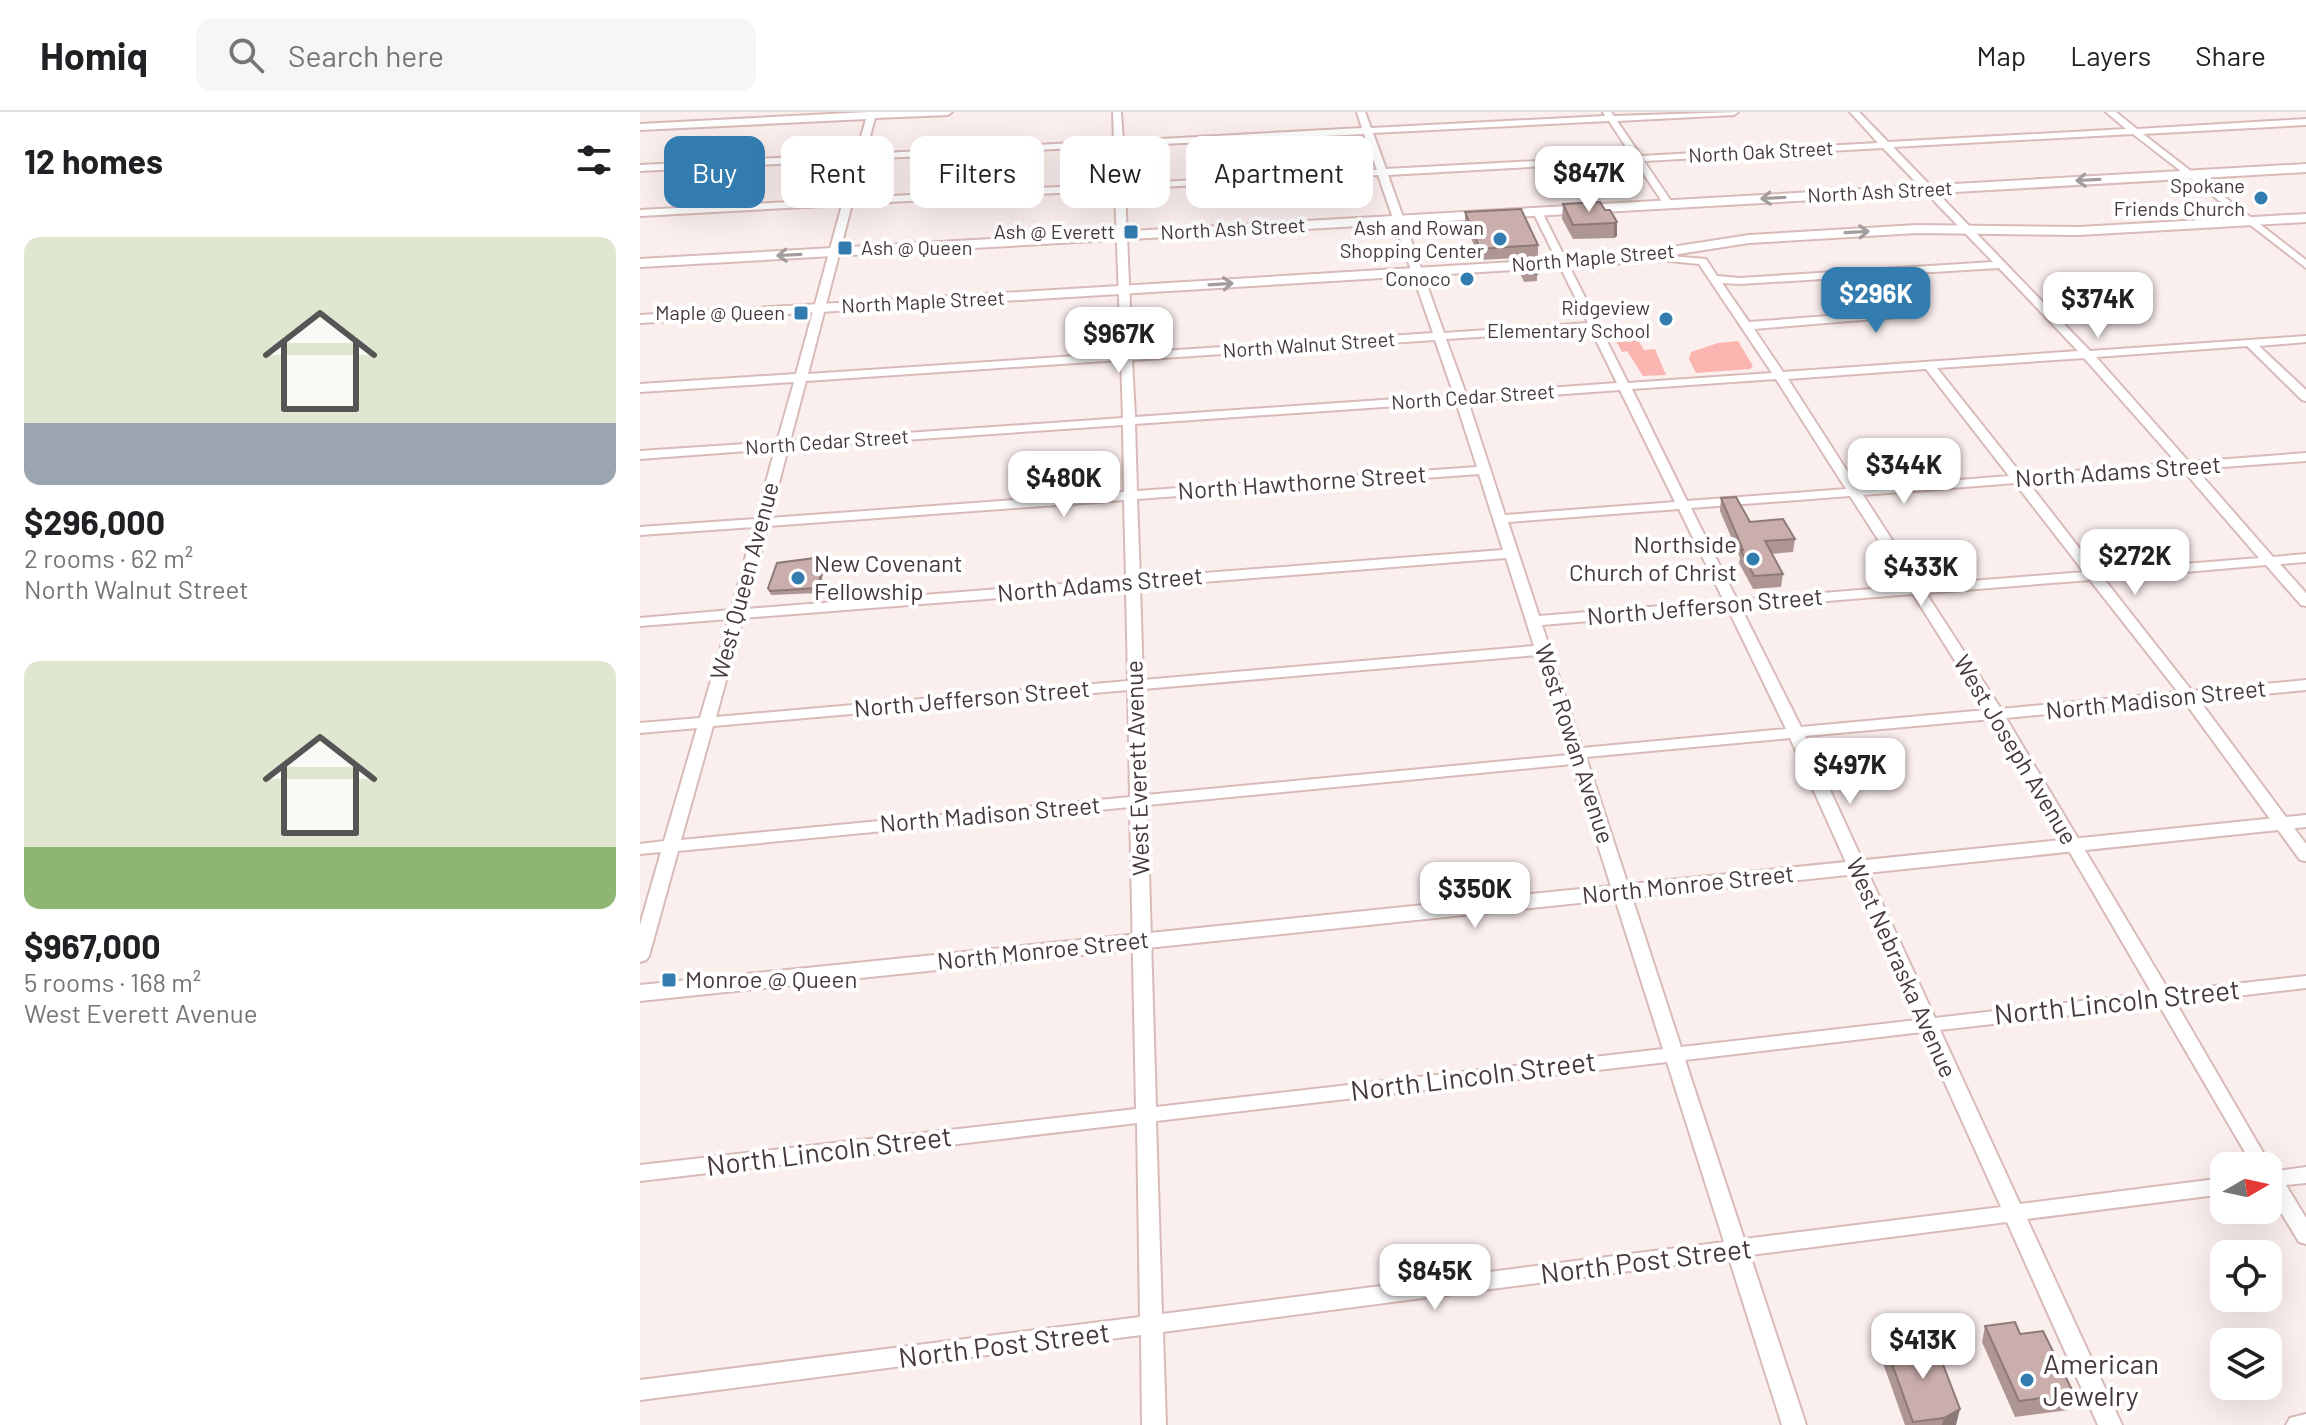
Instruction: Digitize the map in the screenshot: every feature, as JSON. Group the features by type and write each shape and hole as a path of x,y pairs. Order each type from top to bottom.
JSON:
{"main road":[{"name":"North Ash Street","path":"640,263 2306,168"},
{"name":"North Maple Street","path":"640,319 1565,263 1650,256 1704,245 1764,238 1967,229 2054,232 2306,218"},
{"name":"North Monroe Street","path":"640,993 2306,821"}],"street":[{"path":"640,127 948,112"},
{"name":"West Everett Avenue","path":"1117,112 1117,136"},
{"name":"West Rowan Avenue","path":"1361,112 1461,398 1794,1425"},
{"path":"1170,141 1609,115 1734,112"},
{"path":"1854,112 2087,354 2306,602"},
{"path":"2110,112 2306,265"},
{"name":"West Queen Avenue","path":"865,136 872,114"},
{"path":"1609,115 1668,204"},
{"name":"North Oak Street","path":"1170,184 2306,122"},
{"path":"894,155 1060,147"},
{"path":"640,168 781,161"},
{"name":"North Oak Street","path":"894,199 1060,190"},
{"name":"North Oak Street","path":"640,213 781,206"},
{"name":"West Queen Avenue","path":"640,956 737,615 845,208"},
{"name":"West Everett Avenue","path":"1120,208 1129,421 1154,1425"},
{"name":"West Nebraska Avenue","path":"1538,212 1797,735 2110,1425"},
{"path":"1650,256 1702,261 1704,245"},
{"name":"West Joseph Avenue","path":"1702,261 1780,376 1997,715 2254,1152"},
{"path":"1715,279 1740,281 2002,265"},
{"path":"1747,326 1910,313 1918,305 1916,299 1892,272"},
{"name":"North Walnut Street","path":"640,388 1596,326"},
{"name":"North Cedar Street","path":"640,455 2306,339"},
{"path":"2250,343 2306,397"},
{"path":"1929,365 2189,697 2306,856"},
{"name":"North Adams Street","path":"1500,519 2306,457"},
{"name":"North Hawthorne Street","path":"640,531 1484,470"},
{"name":"North Adams Street","path":"640,622 1512,553"},
{"name":"North Jefferson Street","path":"1534,621 2306,558"},
{"name":"North Jefferson Street","path":"640,728 1543,650"},
{"name":"North Madison Street","path":"640,849 2306,685"},
{"name":"North Lincoln Street","path":"640,1173 2161,996 2306,982"},
{"path":"2282,1175 2306,1175"},
{"name":"North Post Street","path":"640,1390 2210,1188"},
{"name":"West Joseph Avenue","path":"2282,1197 2306,1236"},
{"path":"2298,1425 2306,1424"}],"shaded area":[{"path":"1632,330 1644,350 1655,349 1666,375 1643,376 1627,351 1622,352 1611,332"},
{"path":"1738,341 1753,366 1750,369 1696,373 1689,359 1691,352 1718,343"}],"building":[{"path":"1600,202 1605,210 1610,210 1617,222 1573,225 1563,204"},
{"name":"Ash and Rowan Shopping Center","path":"1521,209 1538,245 1480,249 1465,212"},
{"path":"1532,264 1537,274 1524,274 1520,265"},
{"path":"1736,497 1750,522 1783,519 1795,539 1765,541 1783,574 1754,576 1721,498"},
{"name":"New Covenant Fellowship","path":"815,558 814,564 823,563 818,588 770,591 768,588 777,563"},
{"name":"American Jewelry","path":"2015,1322 2020,1334 2043,1331 2074,1394 2019,1401 1985,1326"},
{"path":"1934,1341 1960,1409 1944,1418 1913,1422 1886,1347"}],"place":[{"name":"Spokane Friends Church","path":"2261,198"},
{"name":"Ash @ Everett","path":"1131,232"},
{"name":"Ash and Rowan Shopping Center","path":"1500,239"},
{"name":"Ash @ Queen","path":"845,248"},
{"name":"Conoco","path":"1467,279"},
{"name":"Maple @ Queen","path":"801,313"},
{"name":"Ridgeview Elementary School","path":"1666,319"},
{"name":"Northside Church of Christ","path":"1753,559"},
{"name":"New Covenant Fellowship","path":"798,578"},
{"name":"Monroe @ Queen","path":"669,980"},
{"name":"American Jewelry","path":"2027,1380"}]}
